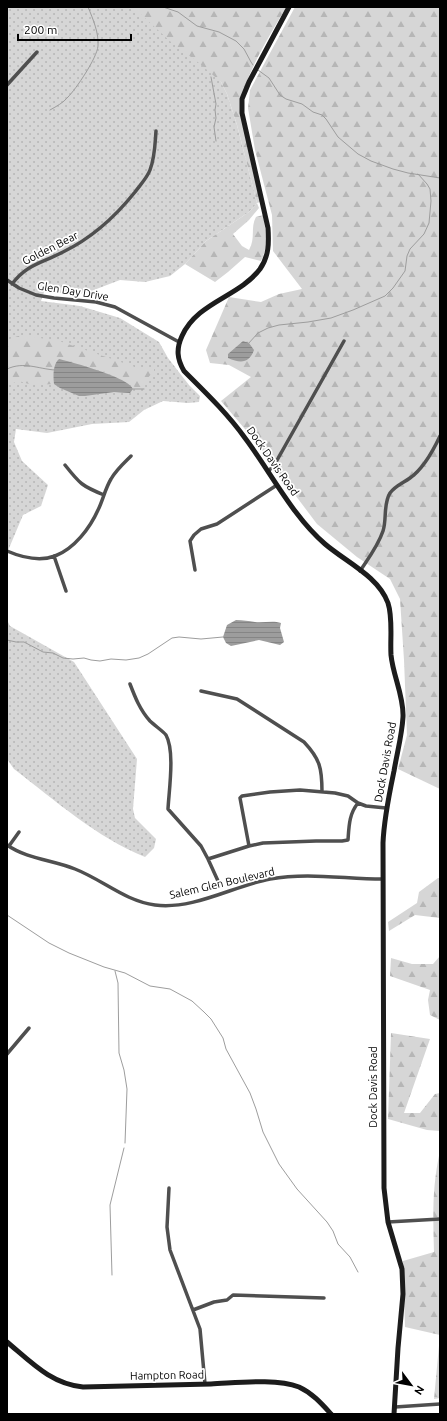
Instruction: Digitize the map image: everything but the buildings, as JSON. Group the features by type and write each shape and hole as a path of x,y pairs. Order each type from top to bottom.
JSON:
{"street":[{"path":"179,342 189,324 201,312 254,275 262,264 268,251 268,228 244,125 242,106 244,94 249,82 289,7"},
{"path":"7,85 37,52"},
{"name":"Golden Bear","path":"12,284 22,272 28,268 62,253 80,243 104,225 119,211 144,181 149,172 154,155 156,131"},
{"name":"Glen Day Drive","path":"7,280 30,294 96,302 115,307 179,342"},
{"path":"268,472 276,462 344,341"},
{"name":"Dock Davis Road","path":"179,342 178,356 184,371 228,416 246,438 295,510 318,538 376,584 388,603 390,614 392,664 403,710 399,744 386,808 382,878 384,1188 388,1222 402,1269 403,1294 394,1414"},
{"path":"360,571 373,552 383,531 386,502 390,492 421,468 440,436"},
{"path":"7,551 16,555 32,558 54,556 72,545 88,527 116,472 131,456"},
{"path":"66,465 79,483 84,487 104,495"},
{"path":"195,570 190,541 194,534 200,529 217,524 277,485"},
{"path":"54,556 66,591"},
{"path":"130,684 141,711 159,730 165,733 169,742 171,759 168,809 201,846 218,881"},
{"path":"201,692 237,699 304,742 312,750 320,764 322,775 322,792"},
{"path":"249,846 240,798 242,796 300,790 335,793 348,796 358,803 366,806 386,808"},
{"path":"208,859 249,846 263,844 342,842 348,840 349,820 352,810 358,803"},
{"path":"8,845 19,832"},
{"name":"Salem Glen Boulevard","path":"8,845 27,855 89,875 130,898 156,905 183,904 264,881 294,876 382,878"},
{"path":"7,1054 29,1028"},
{"path":"169,1188 167,1227 170,1250 200,1329 205,1384"},
{"path":"388,1222 440,1219"},
{"path":"193,1310 214,1302 228,1300 233,1295 324,1298"},
{"name":"Hampton Road","path":"7,1342 48,1375 68,1384 86,1386 286,1383 298,1386 316,1397 331,1414"},
{"path":"395,1407 440,1404"}],"green space":[{"path":"7,7 142,7 216,72 227,94 237,125 257,203 249,212 206,241 185,264 170,276 145,282 120,280 86,293 44,292 41,301 80,306 120,318 159,342 168,358 189,385 200,396 199,402 188,403 163,401 144,410 129,422 92,424 47,433 16,429 14,442 22,461 48,485 41,506 23,515 7,553"},
{"path":"133,7 286,7 257,58 246,85 240,112 260,202 257,203 237,125 227,94 221,82 171,42"},
{"path":"295,7 440,7 440,789 398,769 407,735 404,660 400,599 390,579 357,557 317,524 250,435 221,401 251,377 229,365 210,363 206,350 229,297 261,302 279,294 302,289 273,251 272,215 255,150 248,108 250,90"},
{"path":"257,203 259,208 249,220 233,234 242,246 249,250 252,241 254,221 256,217 263,215 266,244 261,261 245,257 215,282 185,264 206,241 249,212"},
{"path":"18,336 62,342 141,369 154,367 154,371 145,381 144,387 140,388 130,385 118,378 96,369 57,360 54,374 54,384 32,385 19,381 7,385 7,340"},
{"path":"7,620 10,626 74,662 137,759 133,809 135,818 156,839 154,848 145,857 127,849 77,818 14,769 7,759"},
{"path":"440,878 440,918 415,915 389,931 388,922 417,903 419,892"},
{"path":"440,956 440,1020 430,1015 428,1000 430,990 390,976 391,958 412,964 433,964"},
{"path":"391,1033 430,1039 404,1113 420,1113 435,1094 440,1093 440,1131 427,1130 388,1119"},
{"path":"440,1151 440,1335 405,1327 403,1261 434,1252 434,1189"},
{"path":"440,1335 440,1398 434,1399"}],"shaded area":[{"path":"243,341 249,343 254,350 250,358 244,361 236,361 228,358 228,354"},
{"path":"59,359 112,375 122,380 133,389 130,393 114,392 79,396 54,384 55,367"},
{"path":"236,620 281,623 280,628 284,642 280,645 259,640 231,646 226,643 223,637 227,625"}],"waterway":[{"path":"50,110 62,103 72,93 86,73 97,51 97,31 88,7"},
{"path":"163,7 178,12 197,26 219,32 236,41 244,49 253,65"},
{"path":"258,70 269,78 280,95 286,99 302,104 313,112 322,115 338,137 358,154 371,161 393,169 440,178"},
{"path":"211,77 216,104 216,118 214,127 216,141"},
{"path":"248,344 258,333 268,328 279,325 331,318 385,296 393,288 405,271 407,256 410,249 424,234 429,223 431,201 430,189 418,174"},
{"path":"7,369 25,366 55,370"},
{"path":"133,389 144,389"},
{"path":"7,640 24,642 43,652 53,653 63,658 84,658 100,661 139,658 148,654 172,638 179,637 201,639 223,637"},
{"path":"7,915 49,943 69,953 104,967 125,973 150,986 170,989 192,1001 211,1019 223,1038 226,1049 250,1093 263,1132 279,1164 297,1189 327,1222 333,1231 338,1244 350,1257 358,1272"},
{"path":"115,971 118,983 119,1053 127,1089 125,1143"},
{"path":"112,1275 110,1205 124,1148"}]}
